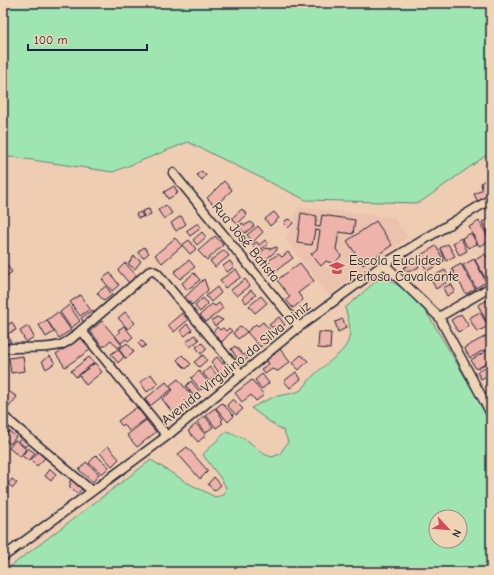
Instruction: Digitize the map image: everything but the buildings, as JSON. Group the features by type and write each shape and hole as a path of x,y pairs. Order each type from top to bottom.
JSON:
{"street":[{"name":"Rua José Batista","path":"173,173 299,327"},
{"name":"Avenida Virgulino da Silva Diniz","path":"3,557 167,436 299,327 384,264 490,201"},
{"path":"384,264 439,317 491,414"},
{"path":"3,349 61,345 71,339 151,270 157,273 242,374"},
{"path":"439,317 491,287"},
{"path":"81,330 167,436"},
{"path":"3,416 92,491"}],"shaded area":[{"name":"Escola Euclides Feitosa Cavalcante","path":"298,207 393,217 408,237 329,296 286,240"}],"green space":[{"path":"3,3 491,3 491,152 419,203 306,200 188,142 113,172 12,157 3,158"},
{"path":"382,276 406,290 427,313 491,421 491,572 3,572 151,460 186,482 215,497 224,495 226,488 222,480 203,455 227,431 248,441 267,455 272,457 280,454 288,442 284,431 251,408 274,397 301,390 313,376 345,347 349,340 349,321 345,308"}],"place":[{"name":"Escola Euclides Feitosa Cavalcante","path":"337,268"}]}
